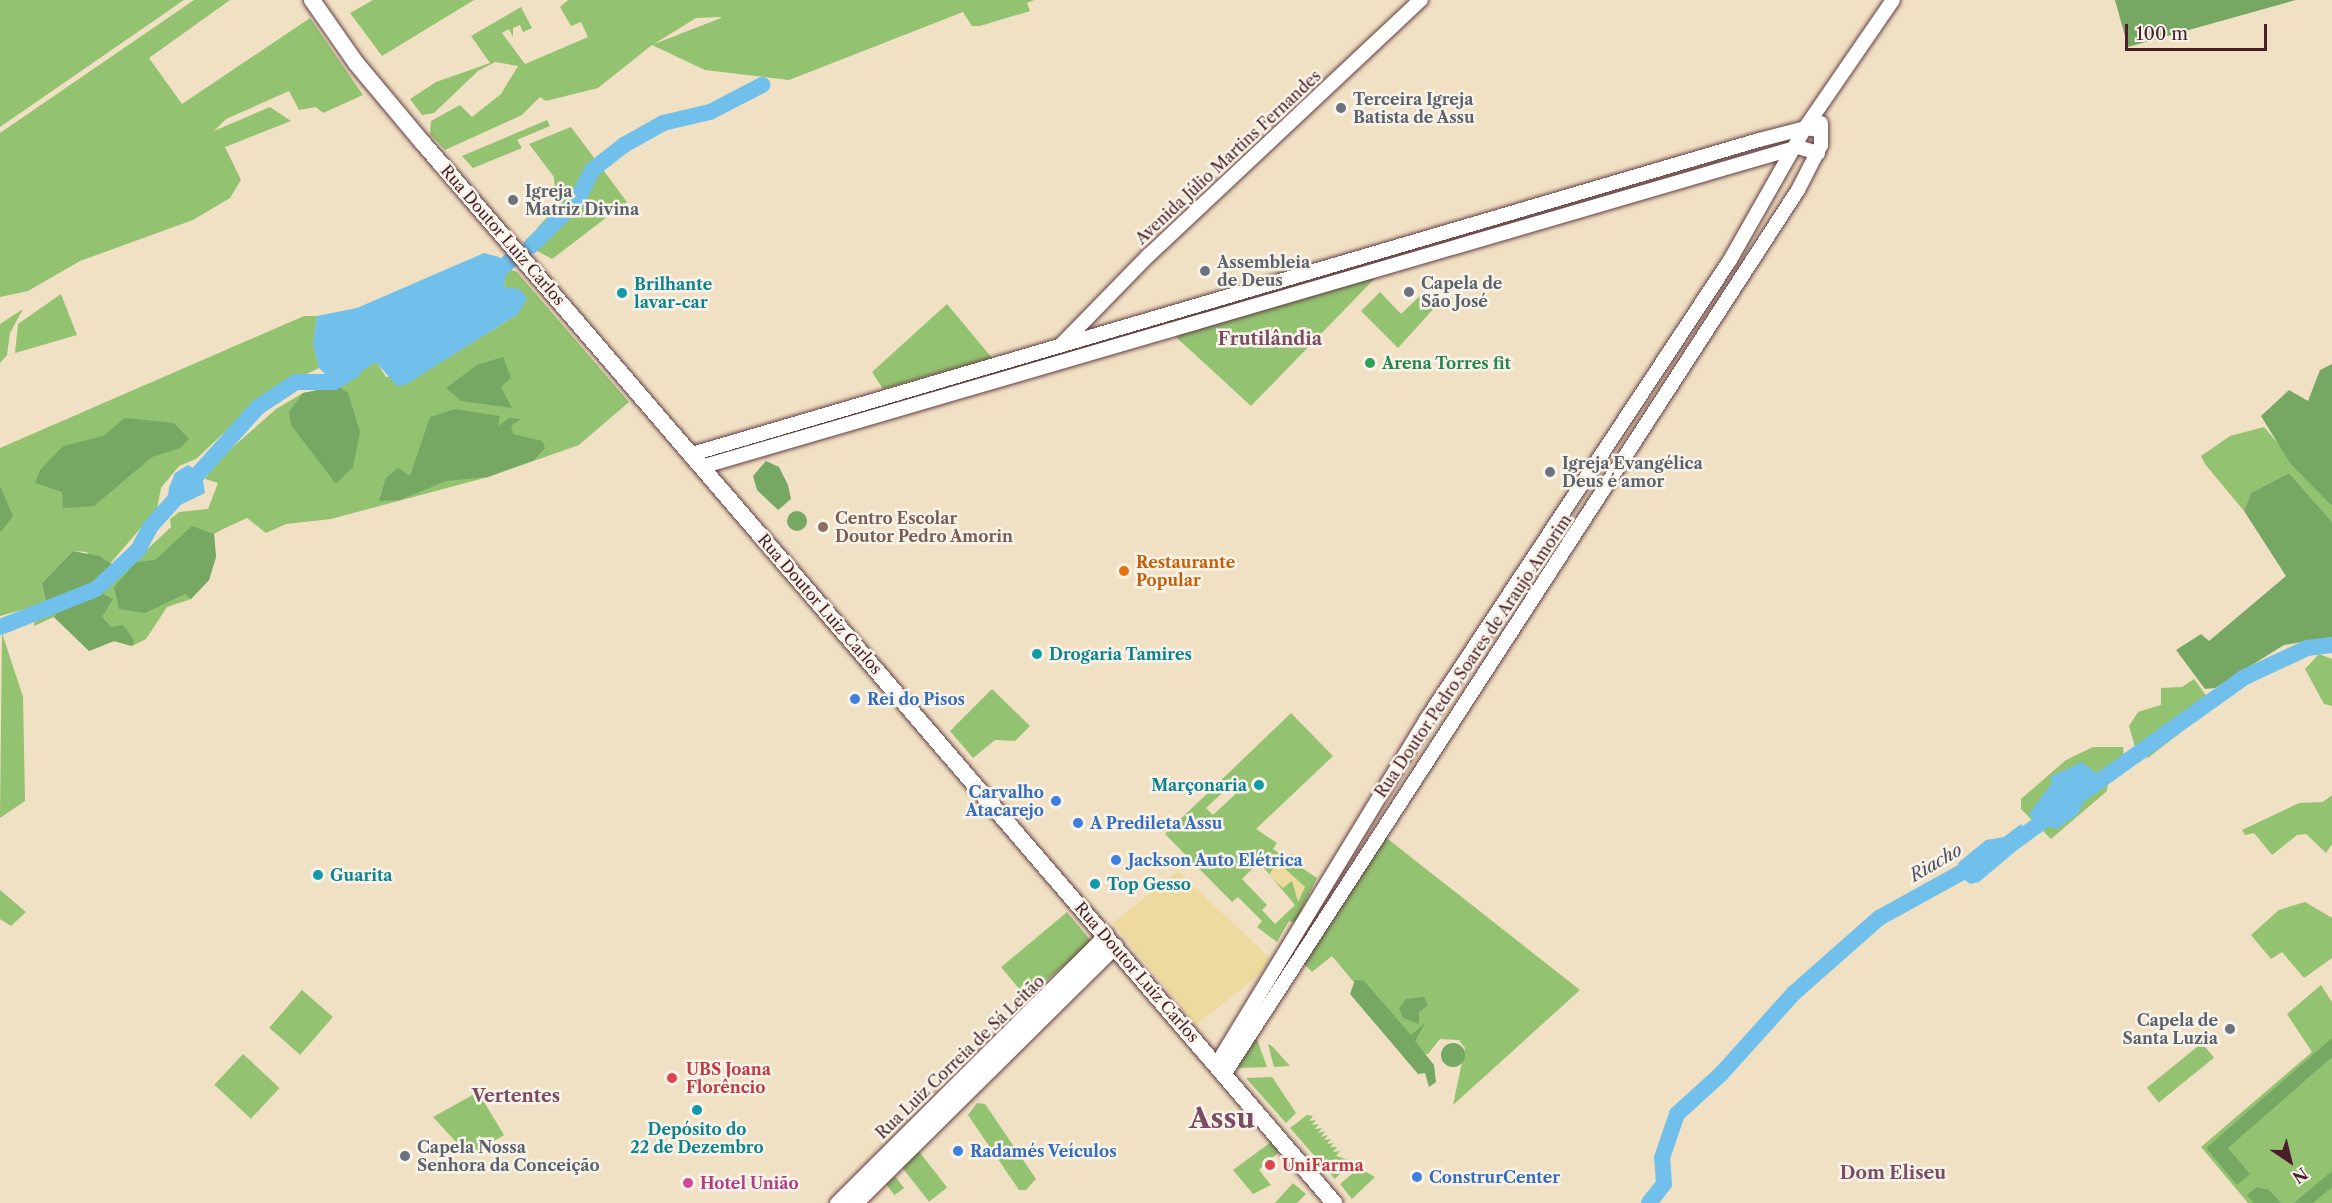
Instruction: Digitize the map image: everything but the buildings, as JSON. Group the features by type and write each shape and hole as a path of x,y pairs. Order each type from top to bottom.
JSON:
{"main road":[{"name":"Rua Doutor Luiz Carlos","path":"312,0 356,63 696,461 1111,940 1334,1203"},
{"name":"Rua Luiz Correia de Sá Leitão","path":"837,1203 1111,940"},
{"name":"Rua Luiz Correia de Sá Leitão","path":"855,1203 1111,940"}],"street":[{"name":"Avenida Júlio Martins Fernandes","path":"1063,344 1149,255 1421,0"},
{"name":"Rua Doutor Pedro Soares de Araujo Amorim","path":"1221,1069 1450,686 1798,147 1812,129 1826,100 1893,0"},
{"path":"696,461 1278,290 1812,129"},
{"name":"Rua Doutor Pedro Soares de Araujo Amorim","path":"1221,1069 1640,431 1818,153 1812,129"},
{"path":"696,461 1063,344 1278,290 1798,147 1818,153"},
{"path":"1625,418 1640,431"},
{"path":"1450,686 1466,696"}],"green space":[{"path":"0,0 184,0 0,127"},
{"path":"194,0 230,0 149,58 182,104 310,18 363,95 323,113 316,107 299,110 289,91 226,119 214,131 270,107 291,121 225,147 241,180 230,198 193,220 80,261 28,291 0,297 0,133"},
{"path":"373,0 474,0 382,56 350,13"},
{"path":"568,0 1034,0 1027,3 1030,11 980,26 972,26 963,12 789,80 705,70 652,45 598,88 546,101 540,97 522,115 445,150 430,134 431,121 460,105 472,117 501,94 518,66 495,62 478,71 434,113 422,115 410,99 436,82 490,63 471,36 521,7 532,28 523,32 520,25 513,28 513,37 509,29 502,33 525,64 588,37 581,22 571,26 560,7","holes":["696,18 721,18 654,44"]},
{"path":"2115,0 2296,0 2128,47"},
{"path":"547,120 550,126 517,140 522,148 473,168 462,156"},
{"path":"571,127 627,202 552,259 532,248 537,228 556,208 554,177 529,144"},
{"path":"506,268 517,272 629,402 579,445 488,477 331,519 286,524 266,533 247,518 214,534 216,557 209,580 191,599 167,607 146,639 132,646 114,641 89,651 54,617 34,626 35,618 109,585 171,527 170,519 179,512 208,509 218,483 205,479 217,461 276,409 303,393 338,386 376,361 386,377 433,367 518,314 504,288"},
{"path":"1379,274 1251,406 1177,338 1177,334"},
{"path":"1380,292 1401,314 1423,293 1436,306 1398,348 1361,311"},
{"path":"61,294 77,335 15,353 18,324"},
{"path":"947,304 992,358 883,389 872,372"},
{"path":"23,309 10,333 7,355 0,363 0,324"},
{"path":"304,316 317,316 313,344 319,368 265,394 196,459 179,466 161,488 157,509 109,565 96,564 87,552 73,551 42,583 46,603 0,616 0,448"},
{"path":"503,357 511,378 501,387 512,408 461,401 446,388 477,365"},
{"path":"2332,364 2332,506 2290,463 2261,416 2289,390 2308,401 2320,370"},
{"path":"338,386 348,393 360,432 353,467 336,484 291,425 289,412 303,393"},
{"path":"455,409 500,416 498,426 509,418 521,419 511,426 513,434 542,441 545,448 534,460 488,477 446,481 400,500 379,501 386,478 398,468 410,476 430,417"},
{"path":"125,418 174,423 189,439 180,448 152,457 94,506 63,508 62,492 35,483 40,470 63,446 103,436"},
{"path":"2264,427 2332,506 2332,522 2289,473 2251,493 2244,511 2205,464 2201,456 2230,436"},
{"path":"766,461 779,467 788,485 791,499 778,510 757,490 753,476"},
{"path":"2289,473 2332,522 2332,637 2284,645 2215,688 2205,689 2176,650 2201,634 2209,641 2286,576 2244,511 2251,493"},
{"path":"0,486 13,516 0,533"},
{"path":"797,511 804,514 807,521 804,528 797,531 790,528 787,521 790,514"},
{"path":"192,526 214,534 216,557 209,580 191,599 185,594 145,613 119,609 114,587 136,562 155,560"},
{"path":"73,551 99,556 115,566 95,585 46,603 42,583"},
{"path":"97,591 113,599 102,617 111,627 123,625 134,640 132,646 114,641 89,651 54,617 60,608"},
{"path":"2,633 23,697 25,801 0,818"},
{"path":"2319,654 2332,659 2332,706 2324,704 2305,669"},
{"path":"2194,679 2214,706 2148,758 2135,747 2129,726 2138,712 2161,705 2161,688 2182,687"},
{"path":"992,689 1030,726 1015,741 995,740 973,758 950,731"},
{"name":"Marçonaria","path":"1291,713 1333,756 1256,829 1277,843 1273,849 1286,858 1293,853 1288,860 1296,865 1303,860 1299,866 1317,878 1295,923 1289,921 1277,942 1257,927 1262,921 1238,897 1232,902 1165,834","holes":["1235,781 1242,788 1213,815 1206,808","1259,862 1295,905 1275,924 1262,910 1267,905 1242,879"]},
{"path":"2093,747 2123,747 2124,758 2110,769 2107,791 2051,839 2021,809 2021,799 2066,760"},
{"path":"2332,795 2332,844 2326,853 2306,834 2297,835 2272,855 2254,833 2245,835 2242,830 2299,803 2323,802"},
{"path":"1384,836 1580,990 1453,1105 1465,1048 1459,1040 1440,1039 1428,1054 1412,1052 1332,956 1312,972 1302,962"},
{"path":"0,890 26,912 11,926 0,919"},
{"path":"2305,902 2332,918 2332,958 2304,978 2282,952 2271,959 2251,935 2279,910"},
{"path":"1067,912 1092,942 1026,997 1001,967"},
{"path":"1355,980 1364,981 1411,1035 1425,1023 1415,1041 1434,1065 1436,1082 1429,1087 1425,1073 1418,1074 1350,994"},
{"path":"2321,985 2332,1002 2332,1203 2248,1203 2201,1147 2312,1052 2287,1014"},
{"path":"302,990 333,1017 300,1055 269,1028"},
{"path":"1424,997 1428,1005 1419,1012 1419,1024 1403,1018 1399,1008 1406,999"},
{"path":"1255,1034 1267,1067 1238,1068 1235,1065"},
{"path":"2332,1038 2332,1057 2228,1148 2250,1174 2237,1185 2206,1148"},
{"path":"1448,1043 1458,1043 1465,1050 1465,1060 1458,1067 1448,1067 1441,1060 1441,1050"},
{"path":"2202,1043 2214,1058 2159,1102 2147,1088"},
{"path":"1268,1044 1272,1046 1290,1066 1274,1067"},
{"path":"243,1054 280,1088 251,1119 214,1085"},
{"path":"1272,1077 1296,1113 1286,1123 1246,1078"},
{"path":"478,1092 504,1135 469,1156 433,1117"},
{"path":"977,1103 985,1104 1036,1179 1026,1190 1019,1190 968,1115"},
{"path":"1307,1115 1313,1116 1309,1121 1316,1120 1312,1125 1319,1124 1315,1129 1322,1128 1318,1133 1325,1131 1321,1137 1328,1135 1324,1140 1331,1139 1327,1144 1334,1143 1330,1147 1337,1147 1333,1152 1340,1151 1336,1156 1352,1161 1335,1179 1290,1128"},
{"path":"1271,1142 1279,1152 1259,1170 1271,1185 1253,1194 1233,1170"},
{"path":"917,1149 947,1188 929,1202 899,1163"},
{"path":"1359,1168 1375,1177 1352,1199 1340,1184"},
{"path":"2332,1171 2332,1187 2313,1203 2294,1203"},
{"path":"895,1176 904,1188 894,1195 885,1183"},
{"path":"1293,1183 1306,1194 1297,1203 1275,1203"},
{"path":"2257,1187 2269,1190 2281,1203 2254,1203 2247,1195"}],"sand":[{"path":"1270,855 1305,887 1298,902 1292,881 1283,888 1269,875 1276,864"},
{"path":"1178,871 1270,958 1260,974 1196,1025 1113,923"}],"water":[{"path":"484,253 499,257 507,266 504,287 519,289 527,298 518,314 405,385 397,386 376,362 338,386 319,368 313,344 317,316 357,308"},
{"path":"188,465 202,474 205,493 176,507 167,501 169,488 175,473"},
{"path":"2082,762 2096,773 2078,814 2057,829 2036,822 2029,814 2052,783 2050,777"},
{"path":"2021,824 2028,836 2024,844 1979,882 1970,884 1961,877 1958,863 1986,840 2004,837"}],"waterway":[{"path":"531,246 576,202 592,170 624,145 663,123 710,112 762,85"},
{"path":"489,279 511,260"},
{"path":"0,627 96,589 138,550 151,526 258,407 296,382 334,382 354,370"},
{"name":"Riacho","path":"2010,845 2243,678 2307,648 2332,645"},
{"name":"Riacho","path":"1649,1203 1664,1184 1662,1158 1677,1114 1721,1074 1794,993 1879,918 1977,864"}],"place":[{"name":"Terceira Igreja Batista de Assu","path":"1341,108"},
{"name":"Igreja Matriz Divina","path":"513,200"},
{"name":"Assembleia de Deus","path":"1205,271"},
{"name":"Capela de São José","path":"1409,292"},
{"name":"Brilhante lavar-car","path":"622,293"},
{"name":"Arena Torres fit","path":"1370,363"},
{"name":"Igreja Evangélica Deus é amor","path":"1550,472"},
{"name":"Centro Escolar Doutor Pedro Amorin","path":"823,527"},
{"name":"Restaurante Popular","path":"1124,571"},
{"name":"Drogaria Tamires","path":"1037,654"},
{"name":"Rei do Pisos","path":"855,699"},
{"name":"Marçonaria","path":"1259,785"},
{"name":"Carvalho Atacarejo","path":"1056,801"},
{"name":"A Predileta Assu","path":"1078,823"},
{"name":"Jackson Auto Elétrica","path":"1116,860"},
{"name":"Guarita","path":"318,875"},
{"name":"Top Gesso","path":"1095,884"},
{"name":"Capela de Santa Luzia","path":"2230,1029"},
{"name":"UBS Joana Florêncio","path":"672,1078"},
{"name":"Depósito do 22 de Dezembro","path":"697,1110"},
{"name":"Radamés Veículos","path":"958,1151"},
{"name":"Capela Nossa Senhora da Conceição","path":"405,1156"},
{"name":"UniFarma","path":"1270,1165"},
{"name":"ConstrurCenter","path":"1417,1177"},
{"name":"Hotel União","path":"688,1183"}],"district":[{"name":"Frutilândia","path":"1270,339"},
{"name":"Vertentes","path":"516,1096"},
{"name":"Assu","path":"1222,1118"},
{"name":"Dom Eliseu","path":"1893,1173"}]}
